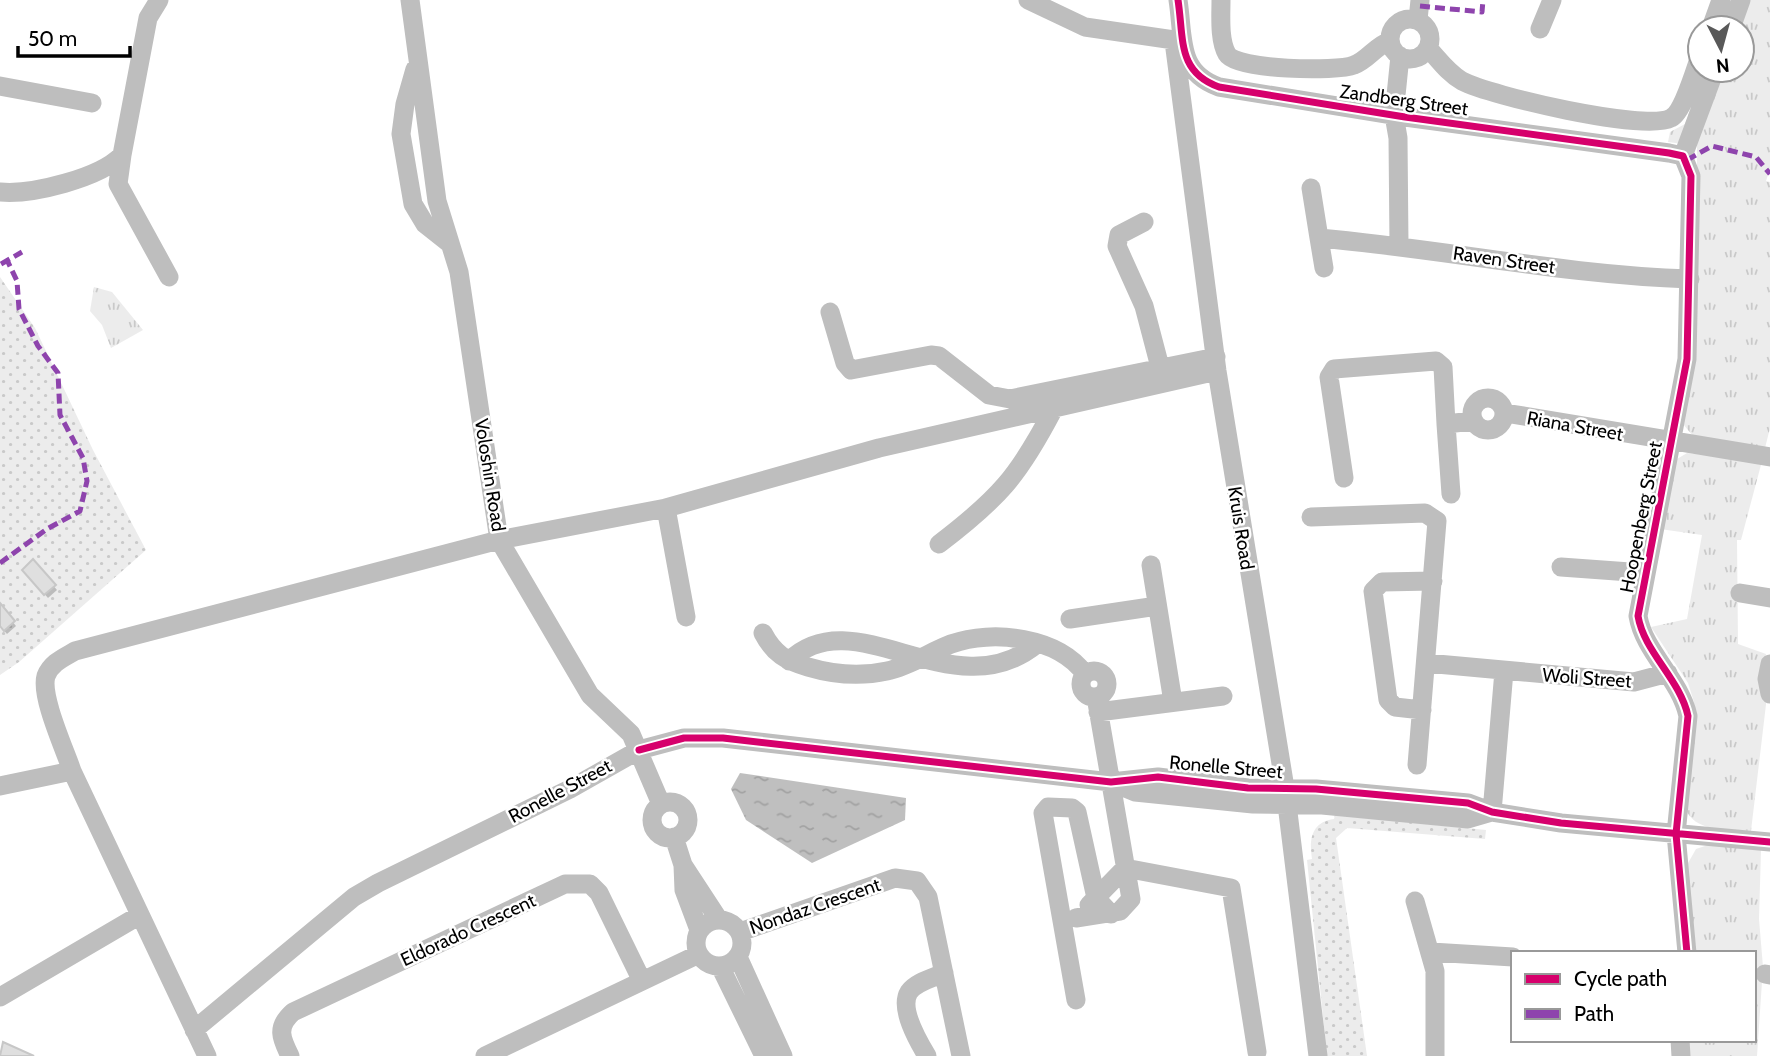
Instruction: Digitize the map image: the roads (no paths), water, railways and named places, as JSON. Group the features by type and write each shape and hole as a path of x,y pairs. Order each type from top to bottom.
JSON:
{"street":[{"path":"159,0 148,18 118,184 169,277"},
{"name":"Voloshin Road","path":"410,0 437,201 459,272 499,540 590,695 623,724 639,750 661,804 653,813 653,825 661,835 674,837 683,865"},
{"path":"1028,0 1085,27 1174,40"},
{"name":"Kruis Road","path":"1167,0 1216,364 1286,797 1318,1056"},
{"name":"Zandberg Street","path":"1178,0 1188,64 1199,79 1219,88 1685,158"},
{"path":"1221,0 1224,48 1227,55 1237,63 1262,67 1352,66 1374,48 1408,51 1452,75 1488,90 1578,112 1658,122 1678,113 1689,84"},
{"path":"1419,20 1420,0"},
{"path":"1540,29 1552,0"},
{"path":"1399,245 1399,116 1408,51 1396,24 1406,19 1419,20 1429,30 1408,51"},
{"path":"1685,158 1710,84"},
{"path":"0,86 92,103"},
{"path":"1182,111 1195,97 1219,88"},
{"path":"0,192 88,177 107,169 122,155"},
{"name":"Hoopenberg Street","path":"1685,158 1691,176 1689,338 1672,443 1644,573 1639,623 1683,698 1688,716 1676,834 1687,951"},
{"path":"1311,188 1324,268"},
{"path":"1144,222 1119,235 1117,246 1144,306 1160,367"},
{"name":"Raven Street","path":"1319,238 1399,245 1625,277 1690,279"},
{"path":"831,312 845,363 852,370 939,356 989,396 1010,399 1160,367 1216,364"},
{"path":"1344,478 1329,377 1334,369 1436,361 1443,367 1451,494"},
{"path":"207,1056 72,771 45,690 49,670 56,662 75,651 499,540 666,508 879,448 1053,410 1216,364"},
{"name":"Riana Street","path":"1446,424 1473,421 1472,410 1484,398 1495,400 1505,413 1672,443 1770,457"},
{"path":"939,544 981,511 1012,480 1031,453 1053,410"},
{"path":"666,508 686,617"},
{"path":"1311,517 1432,516 1438,525 1417,765"},
{"path":"1151,565 1172,702"},
{"path":"1562,567 1644,573"},
{"path":"1422,710 1395,707 1388,700 1373,591 1379,583 1433,580"},
{"path":"1740,593 1770,598"},
{"path":"1070,619 1157,606"},
{"path":"763,633 772,649 789,661 826,672 852,675 886,671 954,643 1003,638 1056,650 1078,665 1085,674 1081,681 1082,690 1097,704 1172,702 1223,696"},
{"path":"789,661 810,645 843,641 871,644 917,659 987,667 1016,659 1037,644"},
{"name":"Woli Street","path":"1426,663 1634,682 1668,673"},
{"path":"1770,664 1767,679 1770,694"},
{"path":"1492,813 1504,671"},
{"path":"1068,919 1111,914 1125,908 1131,899 1097,704"},
{"name":"Ronelle Street","path":"194,1030 354,897 570,789 639,750 684,738 723,738 1111,782 1158,777 1248,788 1286,797 1468,803 1492,813 1562,823 1770,842"},
{"path":"0,786 72,771"},
{"path":"1076,1000 1068,919 1043,813 1048,807 1072,808 1077,813 1096,898 1111,914"},
{"path":"683,865 719,920"},
{"path":"683,865 684,890 699,930"},
{"path":"1068,919 1096,898 1125,868"},
{"path":"1125,868 1225,885 1233,891 1257,1052"},
{"name":"Nondaz Crescent","path":"740,932 895,878 917,881 929,897 961,1056"},
{"name":"Eldorado Crescent","path":"290,1056 280,1032 282,1022 293,1012 565,884 590,884 599,893 642,981"},
{"path":"1415,901 1431,951 1436,986 1435,1056"},
{"path":"0,997 140,915"},
{"path":"708,922 731,922 740,932 743,943 729,962 710,964 699,954 696,940 699,930 708,922"},
{"path":"1431,951 1511,957"},
{"path":"485,1056 699,954"},
{"path":"729,962 764,1056"},
{"path":"729,962 783,1056"},
{"path":"926,1056 905,1006 908,993 916,986 944,973"}],"water":[{"path":"740,773 906,798 905,820 812,863 746,820 731,789"}]}
